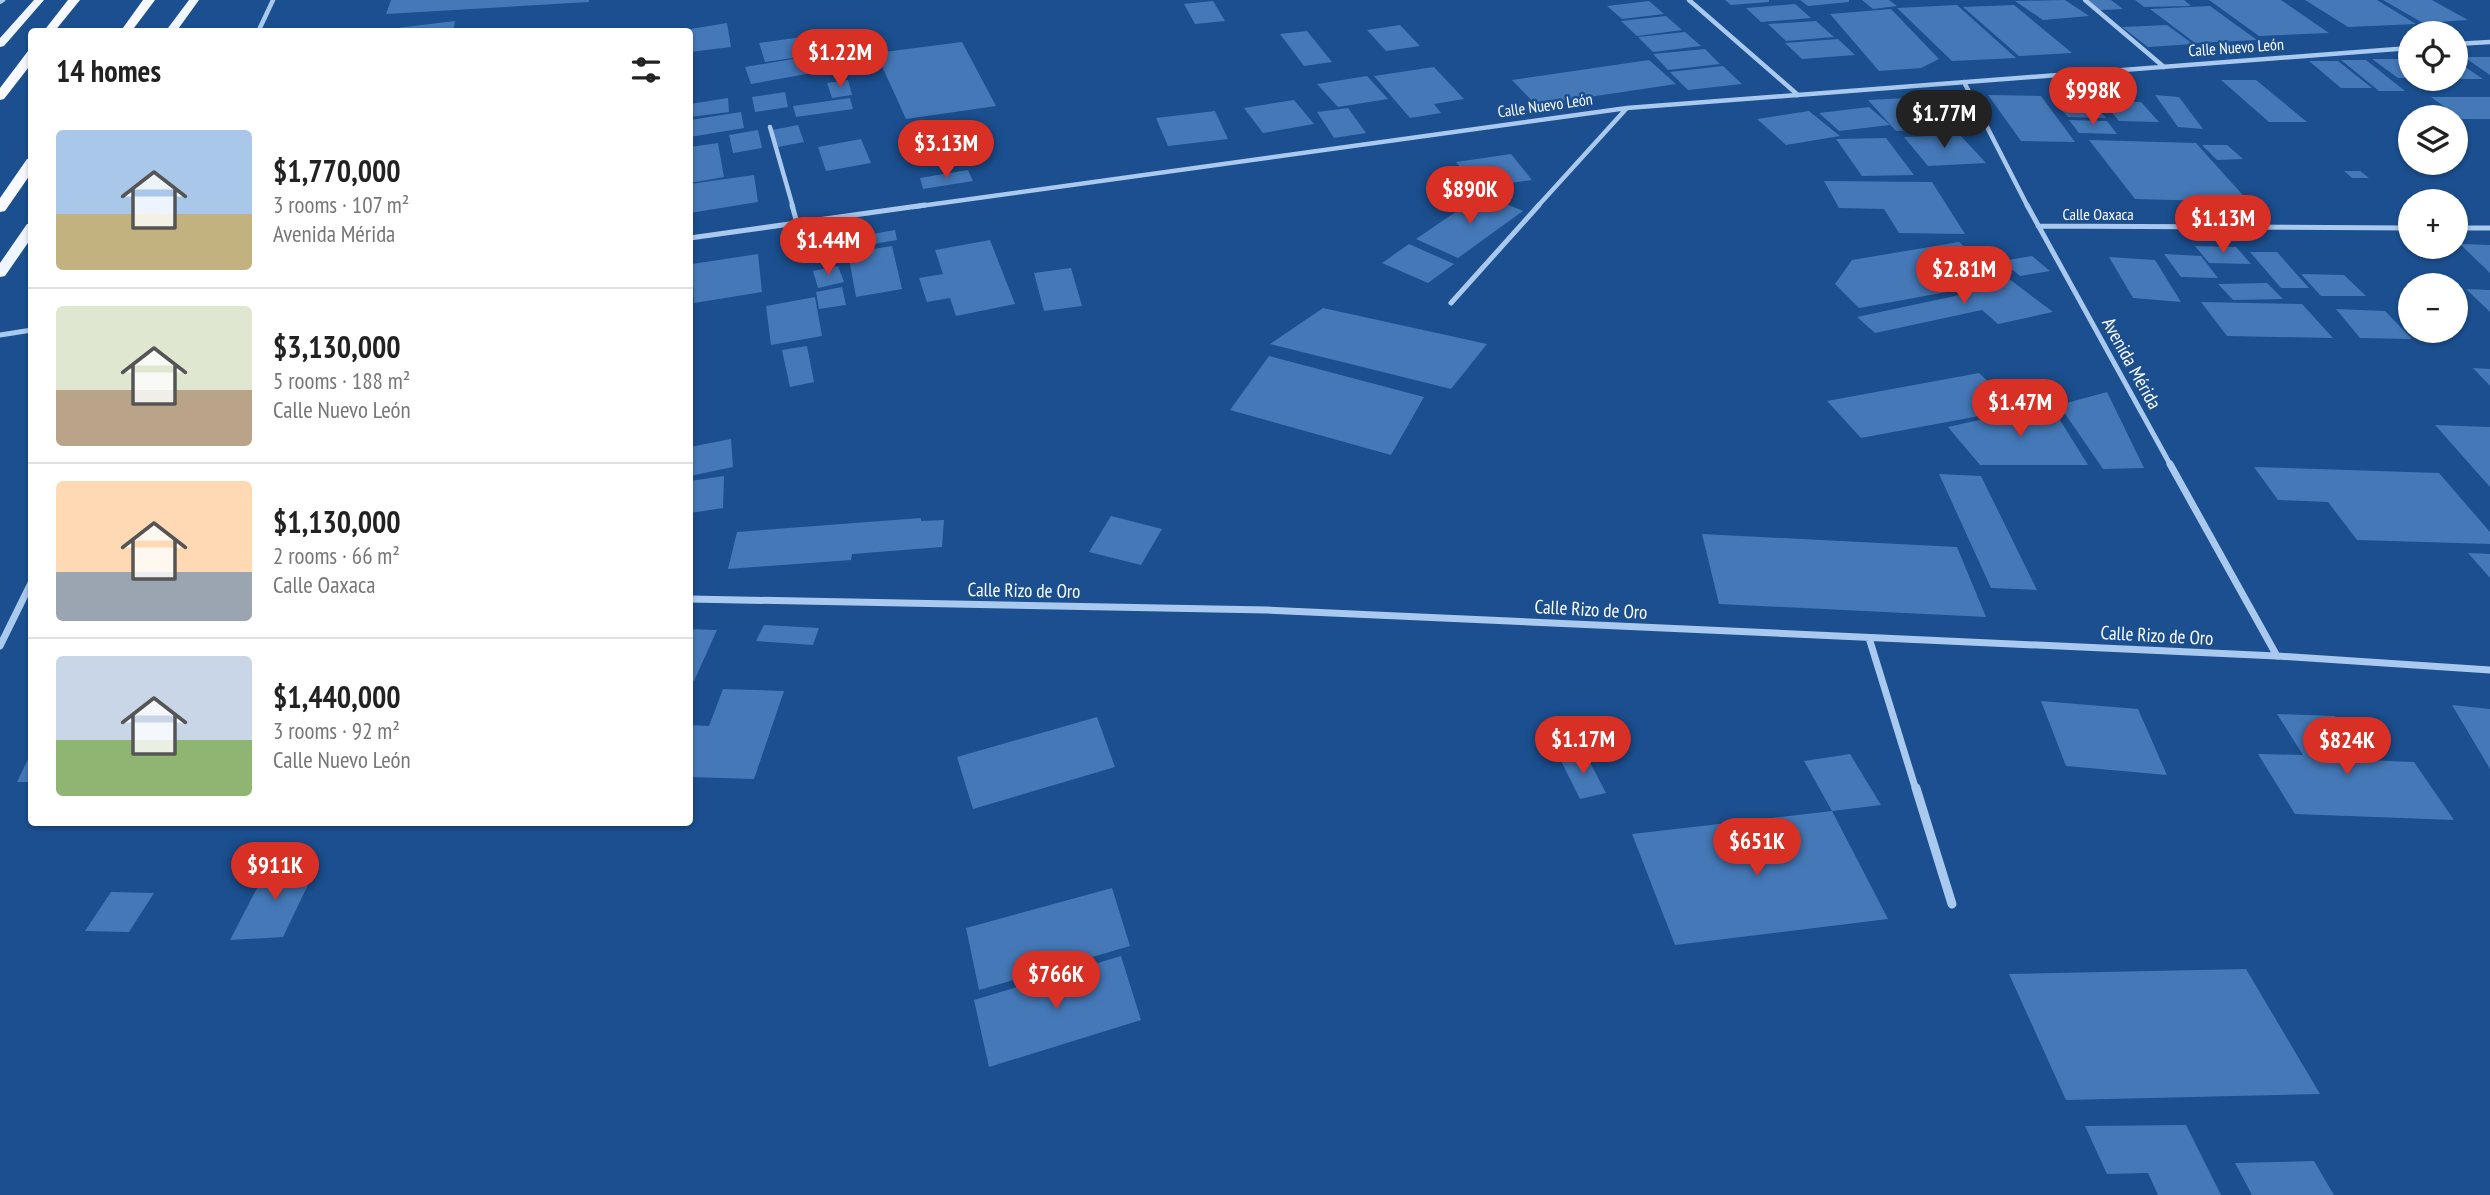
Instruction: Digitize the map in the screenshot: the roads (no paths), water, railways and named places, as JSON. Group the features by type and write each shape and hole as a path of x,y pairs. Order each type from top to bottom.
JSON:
{"highway":[{"path":"51,28 75,0"},
{"path":"128,28 148,2"},
{"path":"0,96 28,59"},
{"path":"1,207 28,168"}],"main road":[{"path":"0,44 39,0"},
{"path":"173,28 194,0"},
{"path":"0,273 28,233"}],"street":[{"path":"260,28 273,0"},
{"path":"1689,0 1797,95"},
{"path":"2085,0 2164,67"},
{"path":"2468,43 2490,42"},
{"name":"Calle Nuevo León","path":"693,238 1627,108 2398,49"},
{"name":"Avenida Mérida","path":"1964,82 2038,226 2277,656"},
{"path":"1451,303 1627,108"},
{"path":"770,127 797,223"},
{"name":"Calle Oaxaca","path":"2038,226 2398,228"},
{"path":"2468,228 2490,228"},
{"path":"0,335 28,331"},
{"path":"0,646 28,591"},
{"name":"Calle Rizo de Oro","path":"693,599 1267,610 2277,656 2490,670"},
{"path":"1869,638 1952,904"}]}
